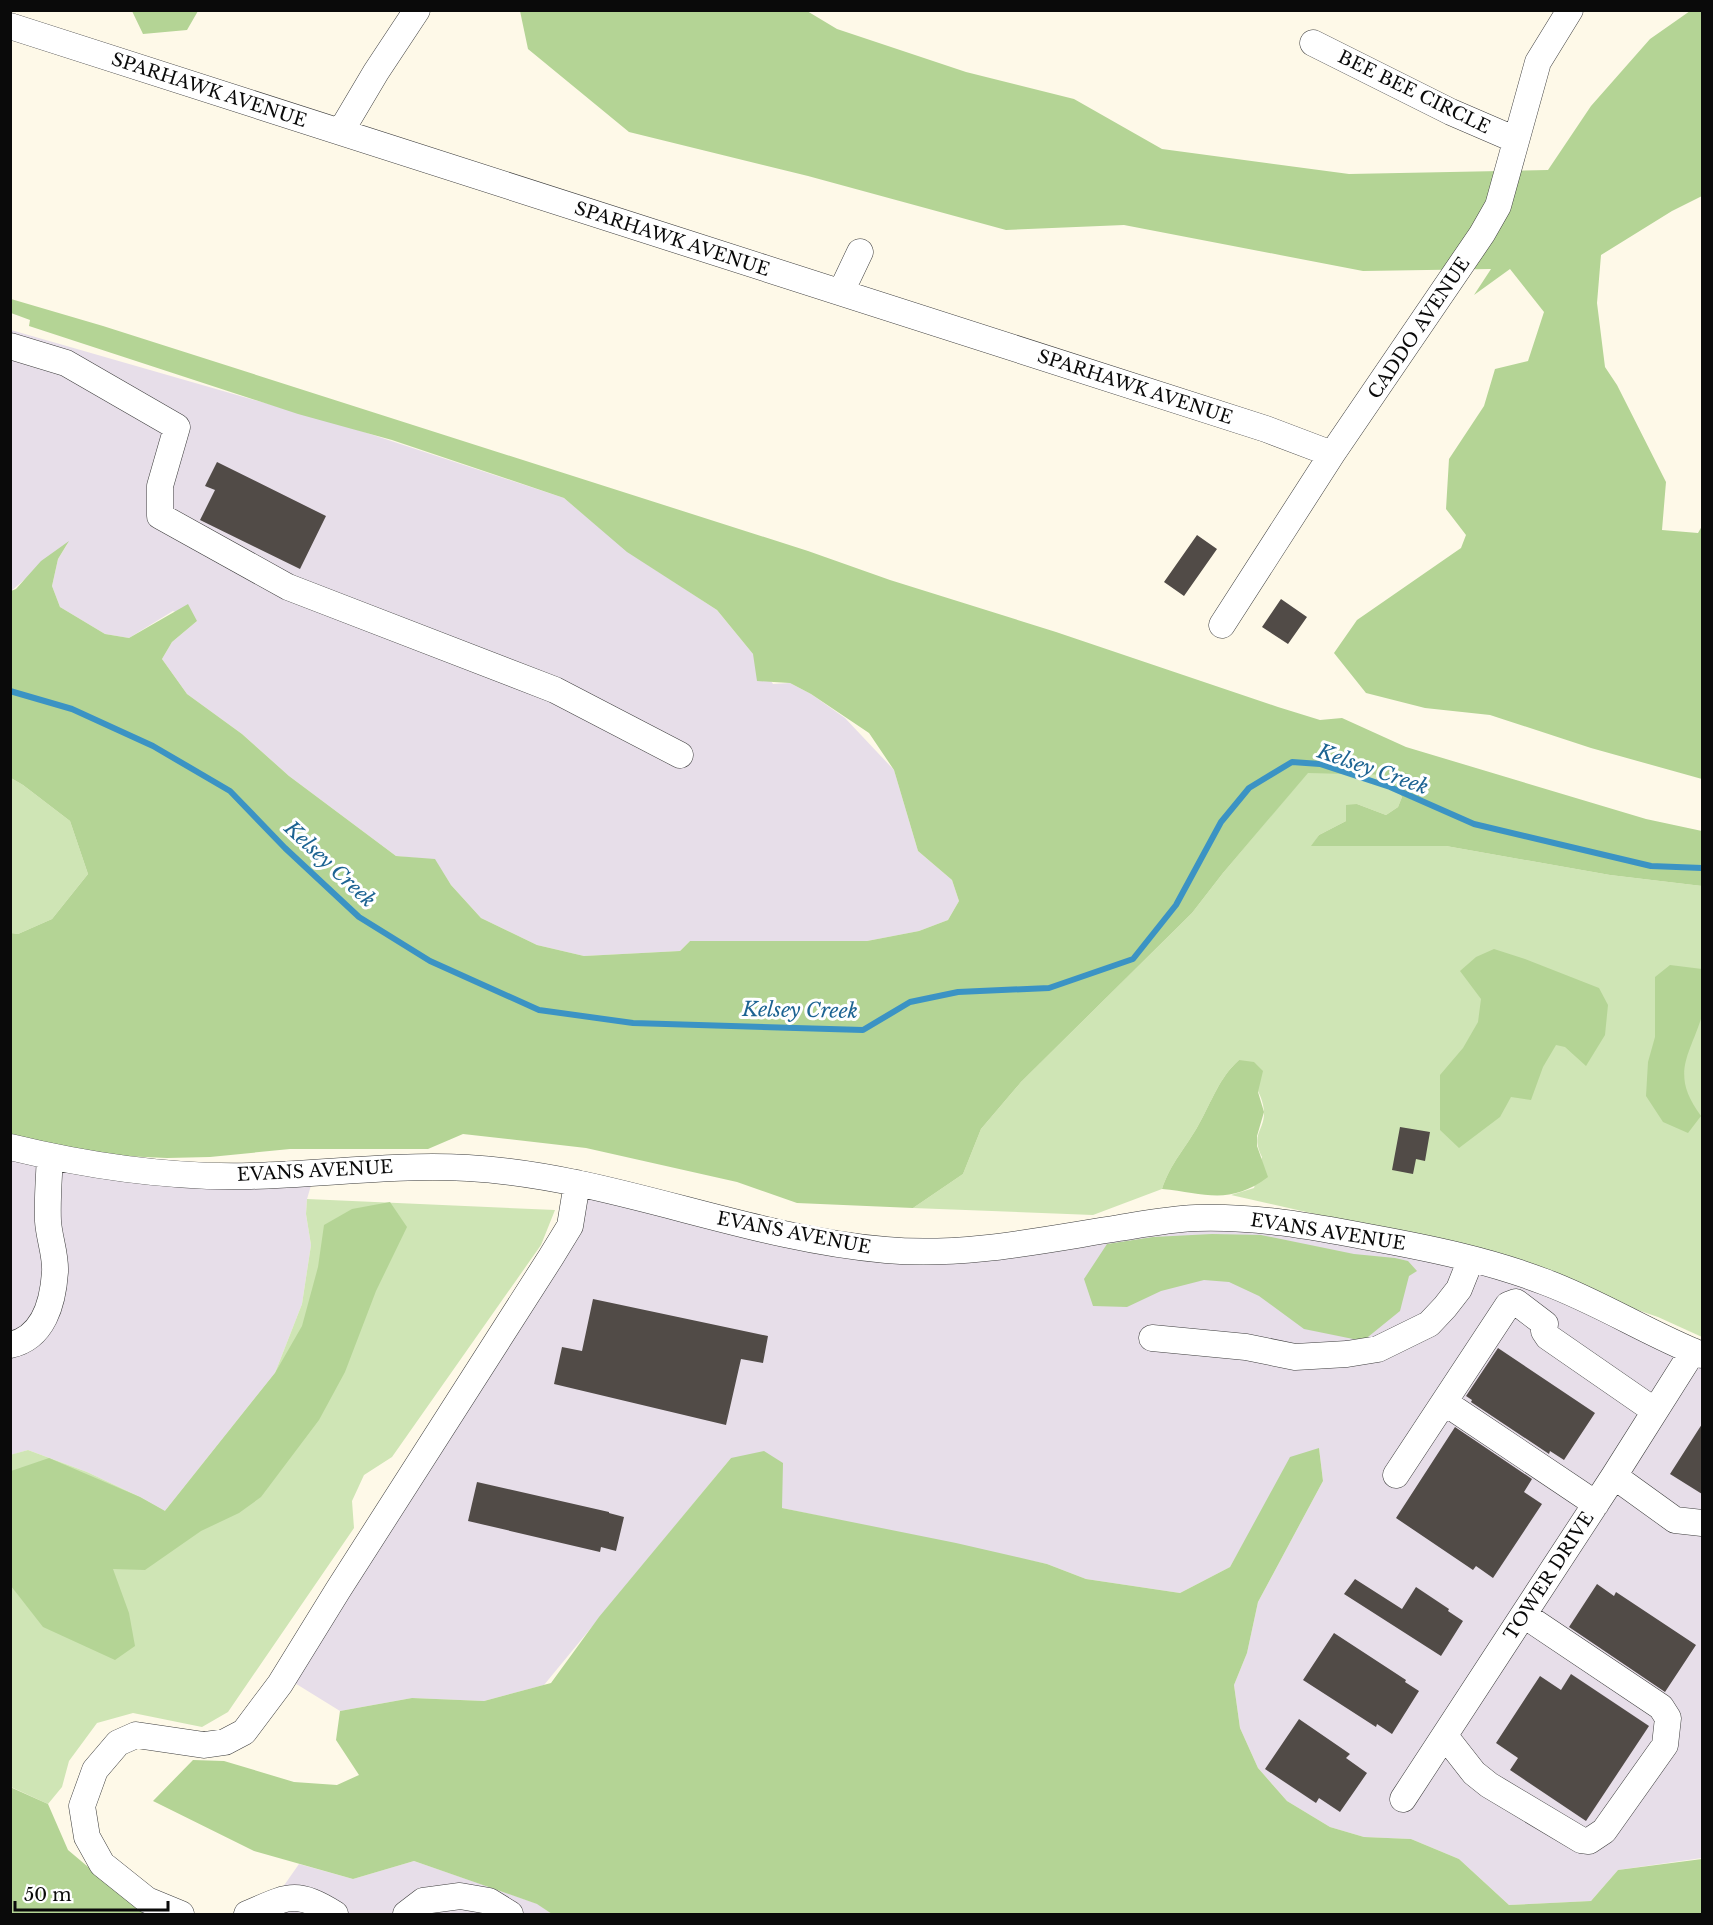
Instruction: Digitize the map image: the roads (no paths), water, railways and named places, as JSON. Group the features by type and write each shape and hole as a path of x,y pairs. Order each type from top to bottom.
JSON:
{"street":[{"path":"341,131 417,10"},
{"name":"CADDO AVENUE","path":"1222,625 1332,454 1482,234 1498,206 1538,62 1570,10"},
{"name":"SPARHAWK AVENUE","path":"10,26 1266,429 1332,454"},
{"name":"BEE BEE CIRCLE","path":"1313,44 1450,112 1516,140"},
{"path":"842,292 860,252"},
{"path":"10,346 66,363 177,427 160,486 160,516 288,587 555,690 680,755"},
{"name":"EVANS AVENUE","path":"10,1147 113,1167 167,1173 248,1176 434,1167 524,1173 577,1183 821,1241 890,1251 927,1252 986,1248 1190,1218 1233,1217 1269,1220 1321,1227 1405,1244 1509,1269 1549,1284 1698,1353"},
{"path":"10,1345 19,1343 40,1328 49,1308 55,1270 48,1220 50,1156"},
{"path":"181,1914 147,1900 102,1864 87,1837 82,1806 95,1770 118,1743 136,1735 204,1745 225,1742 244,1732 280,1684 570,1226 577,1183"},
{"path":"1152,1338 1246,1347 1294,1357 1347,1354 1378,1349 1429,1324 1459,1289 1471,1259"},
{"path":"1396,1475 1508,1305 1516,1302 1545,1324 1544,1331 1548,1337 1655,1411"},
{"name":"TOWER DRIVE","path":"1403,1800 1655,1411 1698,1353"},
{"path":"1444,1402 1596,1504"},
{"path":"1614,1476 1675,1520 1702,1523"},
{"path":"1445,1736 1474,1773 1489,1785 1581,1840 1589,1841 1604,1831 1665,1745 1668,1718 1661,1707 1524,1614"},
{"path":"406,1914 423,1901 460,1896 489,1901 510,1914"},
{"path":"247,1914 289,1897 314,1902 334,1914"}],"waterway":[{"name":"Kelsey Creek","path":"10,691 72,709 153,746 230,791 285,848 359,917 430,961 539,1010 633,1023 863,1030 910,1002 958,992 1049,988 1133,959 1176,905 1221,822 1249,788 1292,762 1320,764 1390,787 1474,824 1651,866 1702,868"}]}
